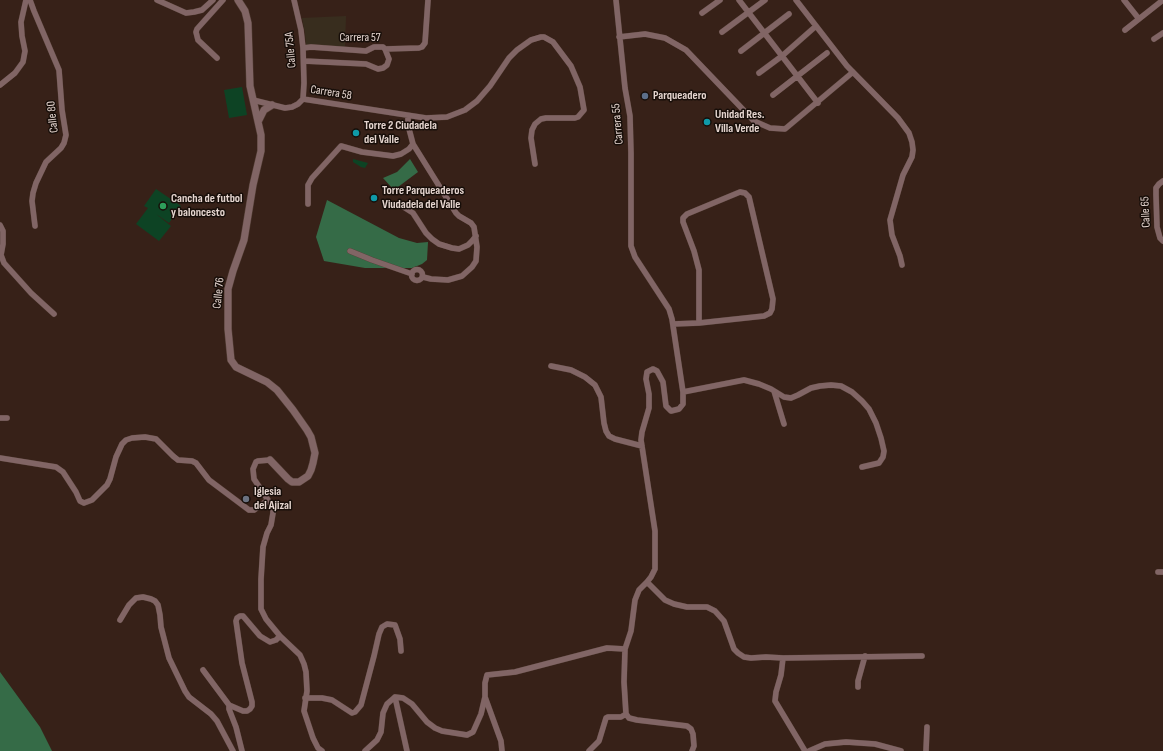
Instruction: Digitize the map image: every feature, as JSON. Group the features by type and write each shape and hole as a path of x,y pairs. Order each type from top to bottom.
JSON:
{"street":[{"path":"0,85 15,73 23,62 25,51 21,22 26,0"},
{"name":"Calle 80","path":"30,0 59,70 62,110 66,135 61,148 46,162 36,183 32,201 35,226"},
{"path":"157,0 186,12 202,10 213,0"},
{"path":"218,58 198,40 196,32 197,28 223,0"},
{"name":"Calle 76","path":"238,0 245,11 248,23 250,86 259,120 261,151 253,185 244,240 232,271 228,289 228,329 231,360 236,367 267,382 277,390 307,430 311,437 314,453 313,463 308,476 299,482 292,482 288,479 270,460 256,462 253,468 254,478 268,500"},
{"name":"Calle 75A","path":"294,0 303,48 303,99"},
{"path":"385,50 422,47 425,43 428,0"},
{"name":"Carrera 55","path":"616,0 625,88 630,116 632,153 631,246 635,257 670,309 673,324"},
{"path":"702,13 720,0"},
{"path":"739,0 818,103"},
{"path":"722,32 765,0"},
{"path":"796,0 835,51 853,72 898,118 909,133 912,142 912,157 903,175 890,220 892,235 902,265"},
{"path":"1124,0 1138,19"},
{"path":"1125,30 1160,1"},
{"path":"741,51 789,14"},
{"path":"759,73 782,56 816,26"},
{"path":"1154,39 1163,33"},
{"path":"619,37 644,34 665,38 686,50 754,121 770,128 785,129 818,103 853,72"},
{"name":"Carrera 58","path":"253,100 285,108 292,107 303,99 408,116 426,118 452,116 465,110 482,95 517,50 536,38 548,38 556,45 575,74 580,87 584,110 578,117 575,118 546,118 535,124 532,130 531,138 535,164"},
{"name":"Carrera 57","path":"303,48 311,47 366,51 374,47 383,47 389,56 387,65 380,69 369,64 304,61"},
{"path":"774,95 827,53"},
{"path":"259,120 264,110 275,106"},
{"path":"350,251 412,274 413,271 419,270 423,274 423,277 431,279 448,280 456,278 467,272 476,261 477,247 474,227 471,223 456,213 413,144 408,125 408,116"},
{"path":"308,204 308,185 312,178 341,146 362,152 393,156 409,149 413,144"},
{"name":"Calle 65","path":"1161,183 1156,188 1156,206 1157,228 1162,240"},
{"path":"692,751 694,746 693,734 687,726 637,720 629,718 626,714 624,682 625,649 630,631 635,600 639,590 651,577 655,569 655,531 642,446 642,432 649,408 649,394 646,379 647,372 653,369 657,371 663,382 666,406 672,411 679,409 683,404 683,392 673,324 699,323 764,316 770,313 773,299 749,197 745,193 740,192 687,214 683,218 699,270 699,323"},
{"path":"402,206 413,214 432,240 439,244 452,248 459,248 468,245 476,236"},
{"path":"0,225 3,231 1,255 4,263 31,293 54,314"},
{"path":"551,366 571,370 585,377 595,385 601,397 604,423 609,436 614,439 642,446"},
{"path":"683,392 744,380 759,384 784,397 790,398 811,388 825,385 841,386 852,392 869,409 881,438 884,457 879,462 862,468"},
{"path":"774,391 784,424"},
{"path":"0,418 7,418"},
{"path":"0,458 56,467 63,472 76,492 80,502 84,503 92,500 107,485 122,444 126,440 132,438 146,437 156,439 178,460 192,461 196,463 209,480 249,510 254,510 268,500 273,509 273,513 271,525 263,547 260,603 263,614 280,636 300,656 304,664 306,672 304,711 313,738 318,748 322,751"},
{"path":"647,582 666,600 674,604 687,607 707,607 715,611 724,622 734,649 744,657 846,658 865,656 922,656"},
{"path":"120,620 129,604 136,598 144,597 155,601 158,605 161,627 169,658 188,697 211,714 233,751"},
{"path":"229,705 243,711 247,711 252,706 242,662 236,621 237,618 244,616 260,636 270,642 273,642 280,636"},
{"path":"305,698 322,698 332,700 352,713 355,712 361,705 382,627 387,624 395,625 400,639 401,651"},
{"path":"365,751 377,740 381,732 383,713 387,704 395,697 403,698 412,704 427,722 435,728 442,731 467,735 475,729 481,714 486,675 515,672 607,648 625,649"},
{"path":"858,687 858,681 865,656"},
{"path":"783,658 775,702 805,751"},
{"path":"203,670 229,705 242,751"},
{"path":"395,697 406,751"},
{"path":"484,697 501,742 502,751"},
{"path":"589,751 599,741 606,718 621,717 626,714"},
{"path":"926,751 927,726"},
{"path":"809,751 825,744 846,742 875,744 901,751"}],"shaded area":[{"path":"346,16 345,47 306,45 302,18"}],"green space":[{"path":"242,87 247,115 229,118 224,90"},
{"path":"353,159 368,163 365,168 361,167 353,162"},
{"path":"410,159 418,172 394,190 383,178 397,172"},
{"path":"156,189 181,206 169,223 156,214 171,226 159,241 136,224 148,208 144,206"},
{"path":"327,200 399,238 417,243 428,242 427,260 412,268 365,268 324,261 316,237"},
{"path":"0,672 40,727 52,751 0,751"}],"place":[{"name":"Parqueadero","path":"645,96"},
{"name":"Unidad Res. Villa Verde","path":"707,122"},
{"name":"Torre 2 Ciudadela del Valle","path":"356,133"},
{"name":"Torre Parqueaderos Viudadela del Valle","path":"374,198"},
{"name":"Cancha de futbol y baloncesto","path":"163,206"},
{"name":"Iglesia del Ajizal","path":"246,499"}]}
